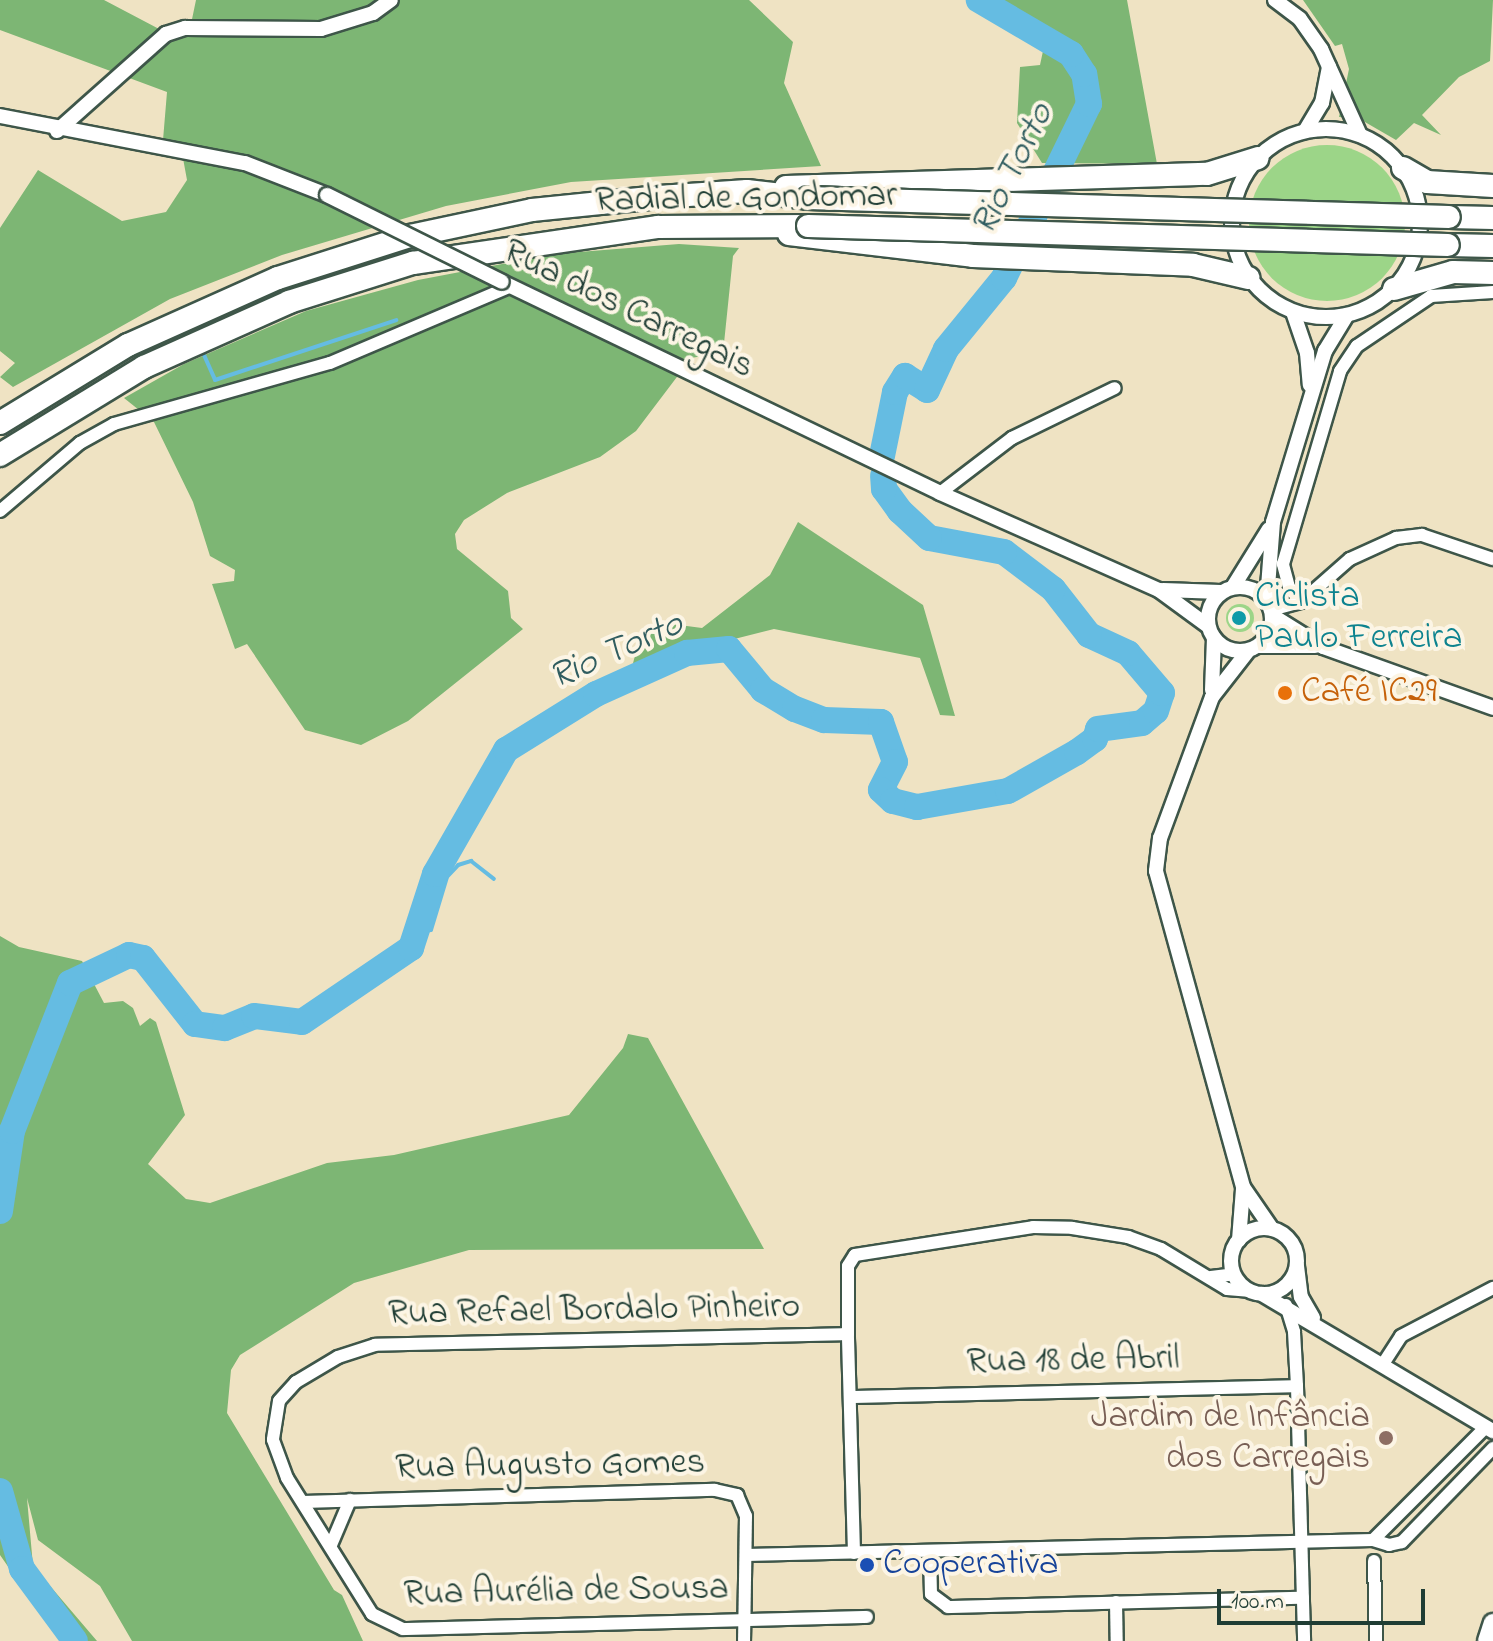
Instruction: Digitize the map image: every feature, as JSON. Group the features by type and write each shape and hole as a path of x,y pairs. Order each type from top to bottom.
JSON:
{"highway":[{"path":"808,191 1207,174 1258,158"},
{"path":"1403,168 1427,182 1493,186"},
{"name":"Radial de Gondomar","path":"0,423 141,339 278,278 410,236 532,210 747,191 808,191 1493,218"},
{"name":"Radial de Gondomar","path":"0,455 144,367 289,302 413,263 658,227 1493,246"},
{"path":"807,231 973,256 1193,265 1249,278"},
{"path":"1394,289 1453,272 1493,273"}],"main road":[{"path":"1487,1641 1493,1623"}],"street":[{"path":"57,131 166,34 185,28 321,29 348,24 391,0"},
{"path":"1275,0 1300,19 1329,67 1360,135 1403,168 1418,202 1419,239 1394,289 1347,315 1325,351 1273,522 1268,636 1212,697 1160,838 1156,871 1243,1187 1272,1229 1291,1243 1301,1297 1316,1321"},
{"path":"1311,393 1307,353 1293,312 1249,278 1234,245 1233,208 1258,158 1305,131 1322,103 1329,67"},
{"name":"Rua dos Carregais","path":"0,116 57,131 245,163 327,195 940,493 1159,590 1211,632"},
{"path":"1305,131 1360,135"},
{"path":"0,511 80,443 114,424 330,363 506,284"},
{"path":"1301,602 1289,587 1283,564 1340,371 1357,346 1431,296 1493,292"},
{"path":"1293,312 1347,315"},
{"path":"940,493 1012,438 1115,388"},
{"path":"1212,697 1212,602 1227,590 1273,522"},
{"path":"1270,608 1301,602 1350,559 1396,538 1422,535 1493,559"},
{"name":"Rua dos Carregais","path":"1159,590 1227,590"},
{"path":"1227,590 1258,591 1270,608 1323,647 1493,708"},
{"path":"1211,632 1235,652 1254,648 1323,647"},
{"path":"1243,1187 1239,1240 1231,1262 1234,1274 1256,1292 1316,1321 1490,1429 1373,1540"},
{"path":"854,1553 848,1266 855,1255 1033,1227 1072,1228 1139,1241 1211,1277 1227,1289 1256,1292 1285,1286 1297,1266"},
{"path":"1239,1240 1248,1232 1272,1229"},
{"path":"1211,1277 1234,1274"},
{"path":"1383,1364 1401,1336 1493,1288"},
{"path":"1286,1305 1294,1332 1297,1386 1304,1641"},
{"name":"Rua Refael Bordalo Pinheiro","path":"331,1545 303,1502 273,1440 279,1401 296,1382 327,1363 375,1345 848,1334"},
{"name":"Rua 18 de Abril","path":"850,1397 1297,1386"},
{"path":"744,1641 748,1620 746,1555 1373,1540 1402,1542 1493,1448"},
{"name":"Rua Augusto Gomes","path":"303,1502 715,1490 737,1495 746,1516 746,1555"},
{"name":"Rua Augusto Gomes","path":"331,1545 350,1500"},
{"path":"1406,1511 1419,1524"},
{"name":"Rua Aurélia de Sousa","path":"331,1545 372,1614 385,1624 403,1629 867,1617"},
{"path":"930,1551 931,1594 948,1607 1303,1598"},
{"path":"1374,1561 1376,1641"},
{"path":"1116,1602 1117,1641"},
{"path":"553,1641 554,1626"}],"green space":[{"path":"0,0 104,0 161,30 191,24 196,0 749,0 793,42 784,83 821,166 571,182 446,206 282,255 170,299 13,387 0,377 15,363 0,351 0,228 38,170 122,221 166,212 187,180 180,142 163,140 167,92 0,30"},
{"path":"988,0 1127,0 1157,164 1042,163 1017,123 1020,67 1040,65 1043,51 1058,41"},
{"path":"1303,0 1493,0 1490,61 1459,77 1422,115 1441,135 1414,123 1396,140 1358,118 1339,117 1349,69 1342,44 1335,46"},
{"path":"1327,145 1357,151 1382,168 1399,193 1405,223 1399,253 1382,278 1357,295 1327,301 1297,295 1272,278 1255,253 1249,223 1255,193 1272,168 1297,151"},
{"path":"679,244 739,248 733,256 723,353 684,359 686,365 636,431 600,457 507,493 464,520 455,534 457,549 508,591 511,618 523,629 408,721 361,745 305,730 247,644 235,649 212,584 234,581 235,570 210,556 193,502 154,422 124,398 184,364 306,311 418,280 554,254"},
{"path":"798,522 923,605 955,716 940,715 920,658 774,629 683,652 631,671 639,640 664,623 702,628 770,575"},
{"path":"1240,604 1250,608 1254,618 1250,628 1240,632 1230,628 1226,618 1230,608"},
{"path":"0,936 19,947 82,961 104,1003 123,1001 133,1008 140,1026 150,1018 156,1022 185,1115 148,1164 186,1199 210,1203 327,1163 394,1155 569,1115 623,1048 628,1034 648,1038 764,1249 469,1250 354,1283 240,1355 231,1370 227,1413 334,1590 342,1595 363,1641 132,1641 100,1586 38,1540 27,1498 33,1566 97,1641 60,1641 0,1555"}],"waterway":[{"name":"Rio Torto","path":"882,456 895,392 905,376 927,390 946,349 1004,278 1089,104 1084,74 1071,54 979,0"},
{"path":"204,355 215,380 396,320"},
{"name":"Rio Torto","path":"0,1211 12,1131 70,983 129,955 143,958 195,1024 225,1028 254,1016 302,1022 411,948 435,874 506,750 596,694 687,653 729,649 763,690 795,709 824,720 881,722 895,762 881,790 893,801 917,807 1008,791 1077,752 1095,739 1098,729 1142,723 1156,711 1162,693 1128,653 1089,635 1053,589 1004,552 929,538 900,511 884,489 883,476"},
{"path":"414,933 431,930 447,877 458,865 471,861 494,879"},
{"name":"Rio Torto","path":"0,1491 22,1569 75,1641"}],"place":[{"name":"Ciclista Paulo Ferreira","path":"1239,618"},
{"name":"Café IC29","path":"1285,693"},
{"name":"Jardim de Infância dos Carregais","path":"1386,1438"},
{"name":"Cooperativa","path":"867,1565"}]}
